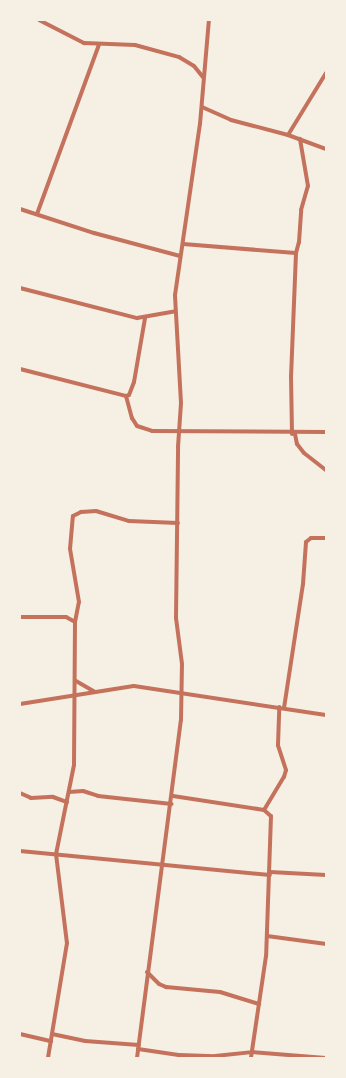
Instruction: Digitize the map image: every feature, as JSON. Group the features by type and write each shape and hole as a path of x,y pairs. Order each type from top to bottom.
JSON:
{"street":[{"path":"39,20 84,43 99,45 134,45 150,48 187,60 203,77"},
{"path":"137,1058 147,972 172,804 183,693 176,618 181,403 175,311 180,256 183,244 202,107 203,77 209,20"},
{"path":"37,214 99,45"},
{"path":"288,135 326,73"},
{"path":"202,107 231,120 288,135 326,149"},
{"path":"300,139 308,186 302,210 299,242 296,252 291,376 293,434 297,444 304,453 326,470"},
{"path":"20,209 94,233 180,256"},
{"path":"183,244 296,252"},
{"path":"20,288 127,316 144,318 175,311"},
{"path":"126,396 129,395 134,382 144,318"},
{"path":"20,369 126,396"},
{"path":"126,396 132,418 140,428 180,432 293,434 326,432"},
{"path":"48,1058 67,943 56,854 74,765 74,696 76,681 73,646 75,622 79,602 70,549 73,516 81,512 96,511 129,521 178,523"},
{"path":"264,810 284,777 286,770 278,745 281,707 303,584 306,542 311,538 326,538"},
{"path":"20,617 66,617 75,622"},
{"path":"76,681 96,692"},
{"path":"20,704 134,686 326,715"},
{"path":"69,792 84,791 98,796 172,804"},
{"path":"20,793 31,798 53,797 67,802"},
{"path":"173,796 264,810 271,816 267,936 251,1058"},
{"path":"20,851 164,863 270,874 326,875"},
{"path":"267,936 326,944"},
{"path":"147,972 159,984 166,987 220,992 259,1004"},
{"path":"20,1034 51,1041"},
{"path":"52,1034 84,1041 139,1047 179,1055 215,1056 252,1052 326,1058"}]}
